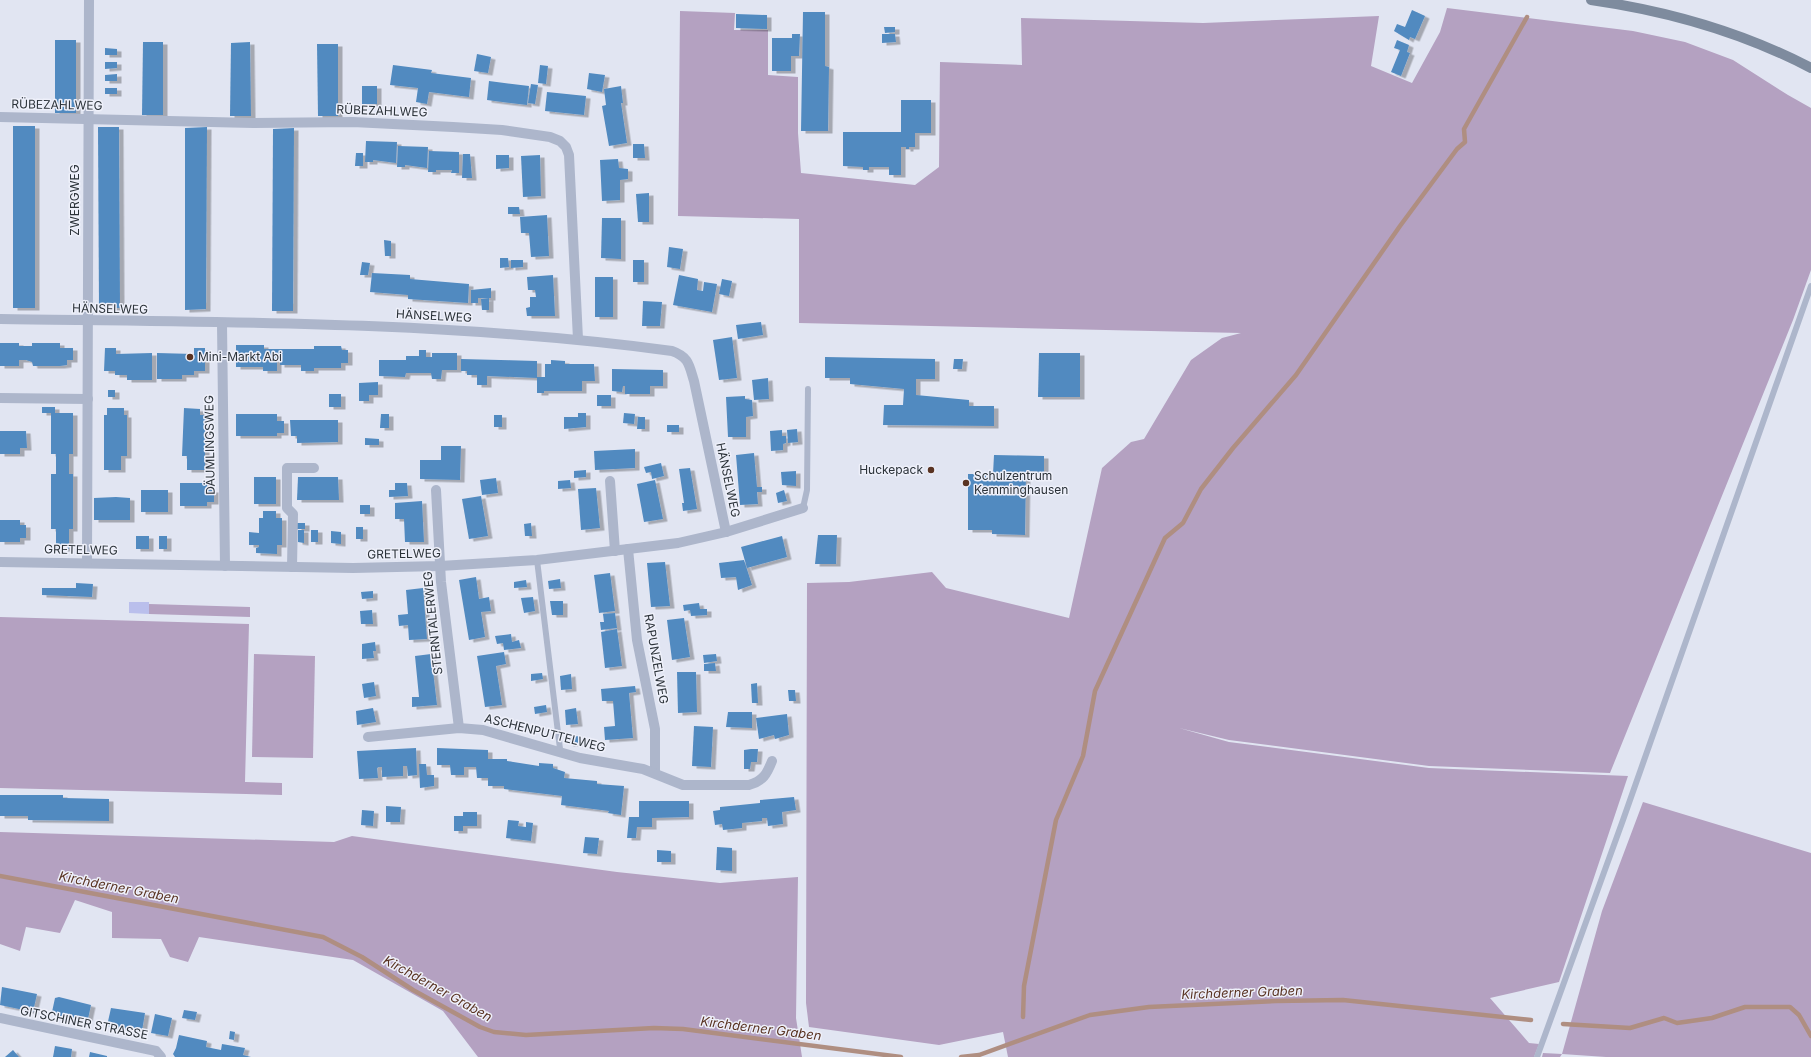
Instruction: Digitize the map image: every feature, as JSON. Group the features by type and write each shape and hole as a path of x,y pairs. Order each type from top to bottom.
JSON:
{"main road":[{"path":"1591,0 1632,6 1690,19 1782,53 1811,68"}],"street":[{"name":"ZWERGWEG","path":"87,563 89,321 87,118 89,0"},
{"name":"RÜBEZAHLWEG","path":"0,117 253,123 403,124 502,130 550,137 560,141 566,147 569,155 578,339"},
{"name":"HÄNSELWEG","path":"0,319 222,324 352,325 448,329 578,339 672,351 682,354 687,360 694,381 726,532"},
{"name":"DÄUMLINGSWEG","path":"222,324 225,566"},
{"path":"0,398 88,399"},
{"path":"292,568 292,514 287,508 287,468 314,468"},
{"path":"610,481 616,551"},
{"name":"STERNTALERWEG","path":"436,490 440,566 459,728"},
{"name":"GRETELWEG","path":"0,562 292,568 440,566 537,560 678,543 726,532 803,508"},
{"name":"RAPUNZELWEG","path":"628,550 637,640 655,730 655,773"},
{"name":"ASCHENPUTTELWEG","path":"368,737 459,728 483,730 559,753 642,768 670,781 683,785 749,785 760,782 767,774 772,762"},
{"name":"GITSCHINER STRASSE","path":"0,1018 156,1051 161,1057"}],"lane":[{"path":"1537,1057 1623,820 1811,286"},
{"path":"803,508 807,490 808,389"},
{"path":"537,560 560,748 559,753"}],"shaded area":[{"path":"1447,8 1633,31 1685,42 1733,60 1811,108 1811,270 1793,320 1610,773 1429,766 1229,740 1179,728 1229,742 1429,768 1628,776 1559,982 1490,998 1529,1043 1539,1044 1534,1057 1008,1057 1003,1032 939,1045 809,1027 806,1003 807,583 849,582 932,572 946,588 1069,618 1102,468 1131,442 1144,439 1191,360 1222,338 1241,333 799,323 799,219 678,216 680,11 735,13 734,30 768,30 768,75 798,77 798,133 801,173 915,185 939,167 940,62 1022,65 1021,18 1203,23 1379,16 1371,66 1412,83 1440,32"},
{"path":"149,604 250,607 250,617 149,614"},
{"path":"0,617 249,624 245,782 282,783 282,795 0,788"},
{"path":"254,654 315,656 313,758 252,757"},
{"path":"1643,802 1811,853 1811,1057 1606,1057 1562,1054 1602,911"},
{"path":"0,832 334,842 352,836 617,872 720,883 798,877 796,1018 802,1057 478,1057 443,1011 353,960 199,937 188,962 170,957 161,939 112,938 112,912 75,900 60,933 26,927 20,951 0,944"},
{"path":"1543,1053 1562,1054 1560,1057 1542,1057"}],"sand":[{"path":"129,602 149,602 149,614 129,613"}],"building":[{"path":"1412,10 1425,16 1415,39 1410,37 1409,40 1394,31 1397,24 1405,27"},
{"path":"803,12 825,12 825,66 829,67 828,131 801,131"},
{"path":"736,14 767,15 767,29 736,28"},
{"path":"884,27 895,27 895,32 885,33"},
{"path":"792,34 800,34 799,56 791,56 791,71 772,71 772,38 792,38"},
{"path":"882,34 895,34 896,42 882,43"},
{"path":"55,40 76,40 76,113 55,113"},
{"path":"1397,40 1409,45 1407,52 1410,53 1401,76 1391,72 1400,50 1394,48"},
{"path":"143,42 163,42 163,115 142,115"},
{"path":"250,42 251,116 230,116 231,43"},
{"path":"317,44 338,44 338,116 318,116"},
{"path":"105,48 117,49 117,55 105,55"},
{"path":"477,54 491,57 488,73 474,71"},
{"path":"105,62 117,62 117,68 105,69"},
{"path":"393,65 432,70 431,73 471,78 469,97 429,92 427,104 416,102 418,88 390,85"},
{"path":"540,65 548,66 546,84 538,83"},
{"path":"589,73 605,75 602,92 587,89"},
{"path":"117,74 117,81 105,81 105,75"},
{"path":"489,81 529,86 527,105 487,100"},
{"path":"531,84 538,85 535,104 528,103"},
{"path":"362,86 377,86 377,104 362,104"},
{"path":"621,86 623,103 621,103 627,143 609,146 602,106 606,105 604,89"},
{"path":"105,88 117,88 117,94 105,94"},
{"path":"547,92 586,96 584,115 545,111"},
{"path":"901,100 931,100 931,133 915,133 915,147 909,147 909,149 906,149 906,147 901,147 901,175 889,175 889,167 869,167 869,170 863,170 863,167 843,166 843,132 901,132"},
{"path":"13,126 35,126 35,308 13,308"},
{"path":"98,127 119,127 120,308 99,308"},
{"path":"207,127 206,309 185,310 185,128"},
{"path":"294,128 293,311 272,311 273,129"},
{"path":"366,141 397,142 396,163 373,160 373,162 365,162"},
{"path":"633,144 644,144 645,158 633,158"},
{"path":"398,146 428,147 427,168 405,165 405,167 397,167"},
{"path":"429,151 459,152 459,173 451,173 452,170 436,170 436,172 428,172"},
{"path":"356,153 363,153 363,166 355,166"},
{"path":"463,154 470,154 472,178 462,178"},
{"path":"496,155 509,155 509,168 496,169"},
{"path":"540,155 541,196 523,197 521,156"},
{"path":"618,159 619,168 628,169 628,179 620,180 620,200 602,201 600,160"},
{"path":"649,193 649,222 638,222 636,194"},
{"path":"508,207 519,207 520,214 508,214"},
{"path":"547,215 549,256 531,257 529,233 521,233 520,217"},
{"path":"602,218 621,218 621,259 601,258"},
{"path":"384,240 391,241 391,256 385,256"},
{"path":"669,247 683,249 680,269 667,267"},
{"path":"500,258 508,258 509,267 500,268"},
{"path":"511,260 523,260 523,267 511,268"},
{"path":"633,260 644,260 644,282 633,282"},
{"path":"362,262 370,263 368,275 360,275"},
{"path":"372,273 410,275 410,279 469,284 468,303 408,299 408,295 370,292"},
{"path":"553,275 555,316 527,316 526,308 530,307 530,297 536,297 535,290 528,290 527,277"},
{"path":"679,275 698,279 697,290 703,291 704,282 717,284 712,312 673,305"},
{"path":"595,277 613,277 613,317 595,317"},
{"path":"722,279 732,281 729,296 719,294"},
{"path":"491,288 491,298 478,298 478,303 471,303 471,290"},
{"path":"489,298 489,310 482,310 481,299"},
{"path":"643,301 662,302 660,326 642,326"},
{"path":"761,322 763,335 738,339 736,325"},
{"path":"732,337 737,378 719,380 713,340"},
{"path":"0,343 19,343 19,346 32,346 32,343 60,343 60,348 73,348 73,360 67,360 67,365 60,366 33,366 32,362 19,360 19,366 0,366"},
{"path":"236,345 264,345 264,349 314,349 314,346 341,346 342,350 348,350 348,363 341,363 341,368 314,368 314,371 301,371 301,365 280,365 280,361 277,361 277,371 263,371 263,367 236,367"},
{"path":"105,348 116,348 116,354 152,353 152,380 127,380 127,375 115,375 115,371 104,371"},
{"path":"194,348 205,348 205,371 194,371 194,375 182,375 182,379 157,379 157,353 194,354"},
{"path":"419,350 426,350 426,357 432,357 432,353 457,353 457,370 442,370 441,379 432,379 431,373 406,373 405,377 379,376 379,360 406,360 406,356 419,356"},
{"path":"1039,353 1080,353 1080,397 1038,397"},
{"path":"825,357 935,359 935,379 916,379 916,395 969,400 969,406 994,406 994,426 883,425 884,405 903,405 904,389 850,384 850,378 825,378"},
{"path":"461,359 537,361 537,378 487,376 487,385 477,385 477,375 467,375 467,371 461,371"},
{"path":"954,359 963,359 962,369 953,369"},
{"path":"551,360 565,361 565,364 594,364 595,381 582,381 582,391 544,391 544,393 537,393 537,377 545,377 545,364 551,364"},
{"path":"612,369 663,370 663,386 650,386 650,394 625,394 625,386 623,386 622,392 612,391"},
{"path":"768,378 769,399 754,400 752,380"},
{"path":"378,382 378,395 369,395 369,401 359,401 359,383"},
{"path":"108,390 115,390 115,397 108,397"},
{"path":"329,394 341,394 341,407 329,407"},
{"path":"597,395 611,395 611,406 597,406"},
{"path":"745,396 745,399 752,400 753,416 746,417 746,437 728,437 726,397"},
{"path":"42,407 55,407 55,413 73,413 73,454 69,454 69,474 73,474 73,529 69,529 69,549 56,549 56,529 51,529 51,474 56,474 56,454 51,454 51,413 42,413"},
{"path":"107,408 124,408 124,415 127,415 127,456 121,456 121,470 104,470 104,415 107,415"},
{"path":"184,408 200,409 200,415 205,415 205,470 187,470 187,456 182,456"},
{"path":"578,413 586,413 586,427 564,429 564,417 578,417"},
{"path":"624,413 635,414 634,424 623,423"},
{"path":"236,414 277,414 277,421 284,421 284,433 277,433 277,436 236,436"},
{"path":"381,414 389,414 389,428 380,428"},
{"path":"494,415 502,415 502,427 494,427"},
{"path":"638,417 645,417 645,429 637,429"},
{"path":"290,420 338,420 338,442 297,443 297,436 291,436"},
{"path":"667,425 679,425 679,432 667,432"},
{"path":"797,429 798,442 788,443 787,430"},
{"path":"782,430 782,436 786,436 786,443 783,444 783,450 771,451 770,431"},
{"path":"0,431 26,431 27,448 20,448 20,454 0,454"},
{"path":"365,438 379,439 379,445 365,445"},
{"path":"441,446 461,446 460,480 420,479 420,460 441,460"},
{"path":"635,449 635,468 595,470 594,451"},
{"path":"754,453 757,487 762,487 762,492 757,492 758,504 740,505 736,455"},
{"path":"994,455 1044,456 1044,472 1026,471 1025,535 992,534 992,530 968,530 968,474 993,474"},
{"path":"661,463 664,476 652,479 651,472 646,473 644,467"},
{"path":"690,468 697,509 683,511 682,503 684,503 679,469"},
{"path":"586,470 586,477 574,478 574,471"},
{"path":"796,471 796,486 782,485 781,472"},
{"path":"254,477 276,477 276,504 254,504"},
{"path":"298,477 338,477 339,500 297,500"},
{"path":"496,478 498,493 482,495 480,480"},
{"path":"570,480 571,488 558,489 558,481"},
{"path":"655,480 663,519 644,522 637,484"},
{"path":"180,483 207,483 207,490 214,490 214,502 207,502 207,506 180,506"},
{"path":"395,483 407,483 408,496 389,497 389,490 395,490"},
{"path":"596,488 600,528 581,530 578,489"},
{"path":"141,490 168,490 168,512 141,512"},
{"path":"784,490 787,501 778,503 776,493"},
{"path":"481,496 488,536 469,539 462,499"},
{"path":"94,498 130,498 130,520 94,520"},
{"path":"422,501 424,542 405,542 404,519 395,519 395,503"},
{"path":"360,505 370,505 370,514 360,514"},
{"path":"263,511 276,511 276,518 282,518 282,545 277,545 277,554 256,553 256,548 259,547 259,545 249,545 249,532 259,533 259,518 263,518"},
{"path":"0,520 20,520 20,525 26,525 26,538 20,538 20,542 0,542"},
{"path":"297,523 305,523 305,529 297,529"},
{"path":"531,523 532,536 525,536 524,524"},
{"path":"356,527 363,527 363,539 356,539"},
{"path":"298,530 304,530 304,543 298,542"},
{"path":"311,530 318,530 318,542 311,542"},
{"path":"331,531 341,532 341,544 331,543"},
{"path":"818,535 837,535 836,564 815,564"},
{"path":"136,536 149,536 149,549 136,549"},
{"path":"159,536 167,536 167,549 159,549"},
{"path":"782,536 787,557 747,568 741,547"},
{"path":"744,560 752,585 738,590 736,577 721,578 719,563"},
{"path":"665,562 670,606 651,607 647,563"},
{"path":"610,573 615,611 599,613 594,575"},
{"path":"476,577 479,599 489,597 491,611 481,612 485,637 469,640 459,580"},
{"path":"560,579 561,588 549,589 548,581"},
{"path":"526,580 527,587 514,588 514,582"},
{"path":"76,583 93,584 92,597 42,595 42,588 76,588"},
{"path":"423,588 427,639 409,640 408,625 399,626 398,615 408,614 406,590"},
{"path":"373,591 373,598 362,599 361,592"},
{"path":"533,597 535,611 524,613 521,598"},
{"path":"550,601 563,601 563,615 552,615"},
{"path":"699,603 700,609 707,609 707,615 691,616 690,610 684,611 683,605"},
{"path":"372,610 373,624 361,624 360,611"},
{"path":"615,613 617,628 601,630 600,622 604,622 603,614"},
{"path":"684,618 690,657 672,660 667,620"},
{"path":"617,629 622,666 605,668 601,632"},
{"path":"511,634 512,642 519,640 521,648 504,650 503,643 497,644 495,636"},
{"path":"375,642 376,651 373,651 374,658 362,659 362,644"},
{"path":"504,652 506,664 496,666 502,705 485,707 477,656"},
{"path":"431,654 437,705 412,707 412,697 419,697 415,656"},
{"path":"716,654 717,661 704,663 703,655"},
{"path":"715,663 716,671 704,671 704,664"},
{"path":"677,672 696,672 697,712 678,713"},
{"path":"542,673 543,679 531,681 531,674"},
{"path":"571,674 572,689 561,690 560,676"},
{"path":"374,682 376,696 364,698 362,684"},
{"path":"757,683 758,703 752,703 751,684"},
{"path":"635,686 636,692 629,693 633,738 605,740 604,727 615,726 613,701 602,701 601,689"},
{"path":"788,690 795,690 796,701 789,701"},
{"path":"546,705 547,712 535,714 534,707"},
{"path":"373,708 376,722 357,725 356,711"},
{"path":"576,708 578,724 566,725 565,710"},
{"path":"728,712 752,712 752,728 726,727"},
{"path":"787,714 789,735 775,739 774,735 759,739 756,718"},
{"path":"694,726 713,727 711,767 692,766"},
{"path":"580,736 581,743 569,744 568,737"},
{"path":"416,748 417,775 408,776 407,766 403,766 403,776 382,777 382,767 379,767 377,768 378,778 359,779 357,751"},
{"path":"437,748 488,750 488,759 507,759 507,761 539,766 539,763 553,764 553,768 565,772 564,778 597,781 597,784 624,786 621,815 608,813 609,811 561,805 562,796 504,789 504,786 488,786 488,778 477,778 476,767 464,767 464,775 451,775 450,765 437,765"},
{"path":"758,749 757,762 751,762 750,769 744,769 744,750"},
{"path":"419,764 426,764 427,775 434,775 434,786 420,788"},
{"path":"0,795 63,795 63,798 109,799 109,821 28,820 28,816 0,816"},
{"path":"794,797 796,810 782,812 783,824 768,826 767,818 762,818 762,821 742,823 742,828 723,830 722,824 715,825 713,811 720,810 720,807 760,803 760,800"},
{"path":"639,801 689,801 689,817 652,818 652,827 637,827 636,838 627,838 629,817 639,817"},
{"path":"386,806 401,807 400,822 386,822"},
{"path":"362,810 374,811 373,826 361,825"},
{"path":"463,812 477,812 477,826 463,826 463,831 454,831 454,816 463,816"},
{"path":"508,820 519,821 518,826 526,827 526,822 533,823 531,841 506,838"},
{"path":"585,837 599,838 597,854 583,853"},
{"path":"717,847 732,848 732,871 716,870"},
{"path":"657,850 671,851 671,862 657,862"},
{"path":"2,987 37,994 33,1012 0,1005"},
{"path":"59,997 91,1005 88,1019 85,1018 84,1022 55,1017 56,1013 52,1012 55,998"},
{"path":"111,1008 145,1013 142,1031 107,1026"},
{"path":"184,1010 197,1012 195,1020 182,1018"},
{"path":"155,1014 172,1018 168,1036 151,1033"},
{"path":"230,1031 235,1032 234,1040 229,1039"},
{"path":"179,1035 207,1041 206,1047 221,1050 222,1044 245,1048 243,1055 251,1057 175,1057 173,1054"},
{"path":"55,1046 72,1049 71,1057 53,1057"},
{"path":"13,1050 19,1057 5,1057"},
{"path":"90,1052 107,1056 107,1057 89,1057"}],"waterway":[{"path":"1023,1017 1024,986 1056,820 1083,756 1095,691 1165,538 1183,523 1201,489 1233,448 1296,375 1400,226 1457,149 1465,142 1464,129 1527,17"},
{"name":"Kirchderner Graben","path":"0,876 323,937 362,957 413,990 480,1027 494,1032 526,1035 654,1028 683,1029 901,1057"},
{"name":"Kirchderner Graben","path":"961,1057 979,1055 1090,1015 1149,1007 1276,1001 1343,1000 1531,1020"},
{"name":"Kirchderner Graben","path":"1563,1024 1630,1028 1664,1018 1677,1023 1712,1018 1745,1007 1790,1007 1799,1015 1811,1036"}],"place":[{"name":"Mini-Markt Abi","path":"190,357"},
{"name":"Huckepack","path":"931,470"},
{"name":"Schulzentrum Kemminghausen","path":"966,483"}]}
